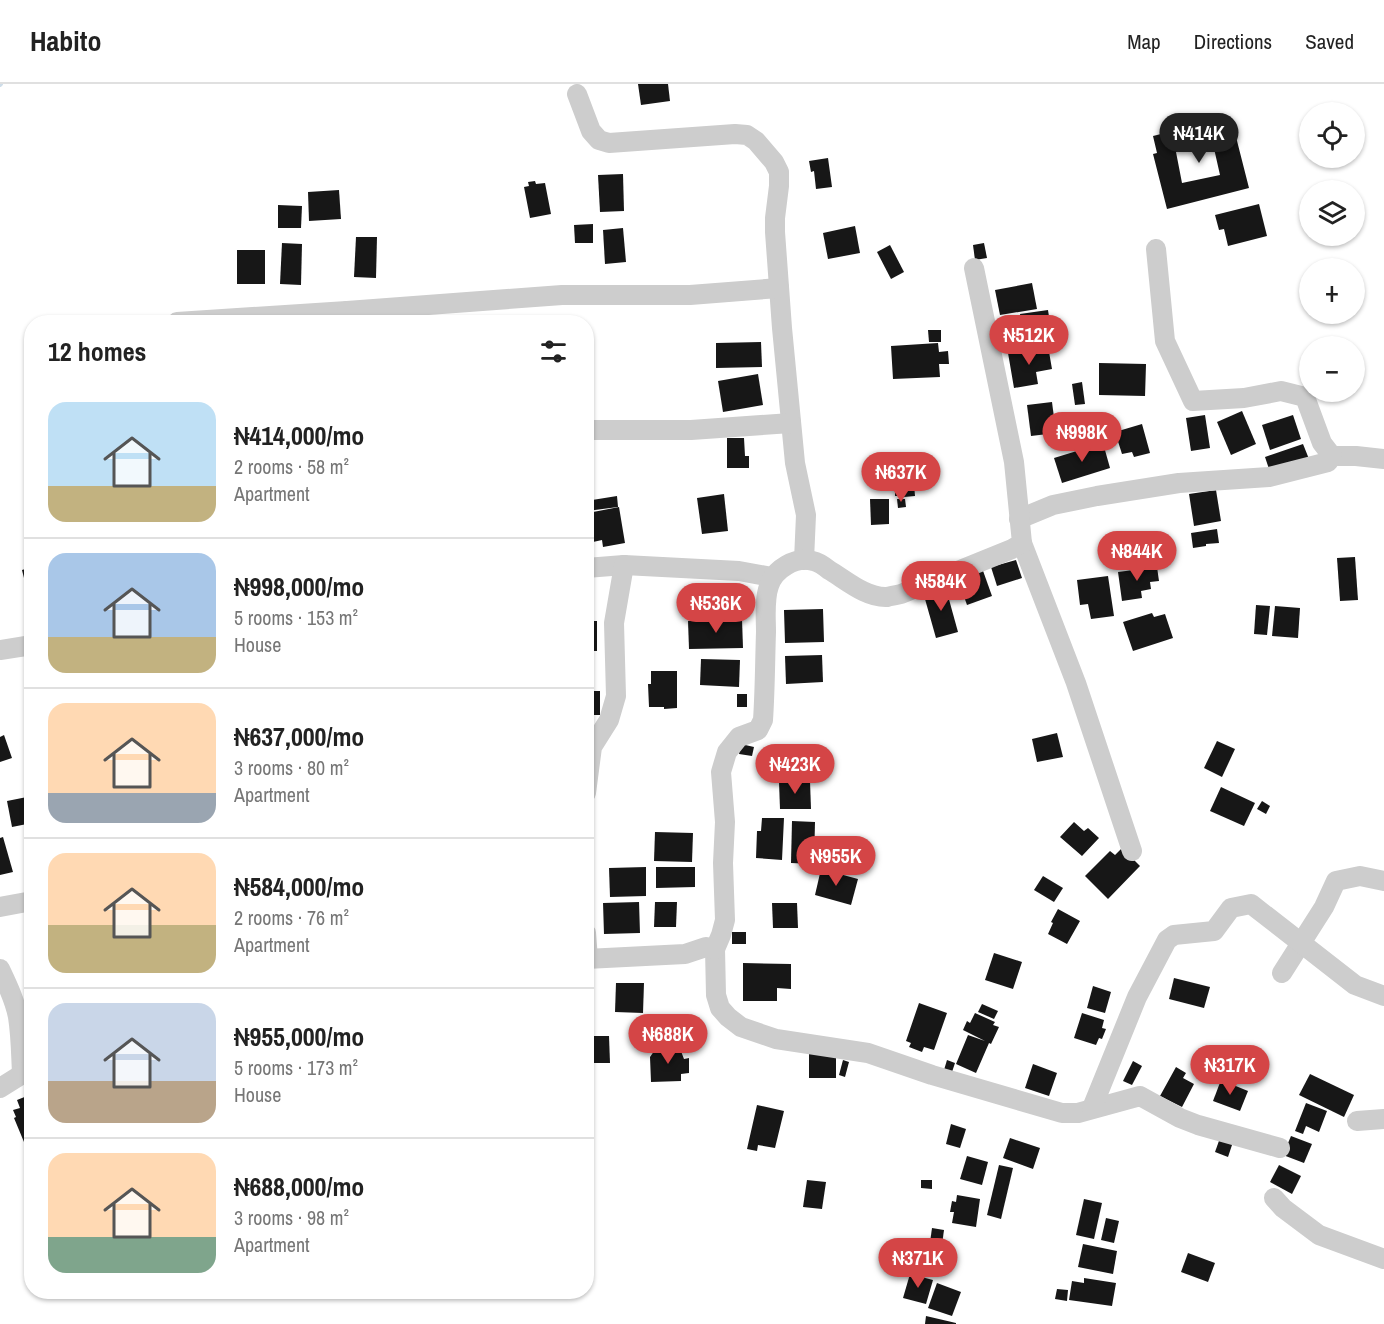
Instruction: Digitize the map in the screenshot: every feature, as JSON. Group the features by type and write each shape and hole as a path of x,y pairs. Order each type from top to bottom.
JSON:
{"street":[{"path":"577,94 591,131 599,140 609,143 747,135 756,141 774,162 779,172 775,218 779,288 795,463 806,515 804,560"},
{"path":"1156,249 1165,341 1193,401 1244,398 1281,391 1305,397 1322,443 1332,456"},
{"path":"974,268 1014,462 1022,543 1076,683 1132,851"},
{"path":"366,315 562,295 690,295 779,288"},
{"path":"594,430 691,430 791,423"},
{"path":"1332,456 1384,459"},
{"path":"1019,519 1053,505 1097,496 1179,483 1269,477 1328,462 1332,456"},
{"path":"1022,543 901,594 886,597 873,595 813,561 796,561 782,568 772,577 768,586 766,607 763,720 758,730 739,737 727,752 721,772 725,822 723,863 725,920 715,949 716,995 720,1008 741,1027 776,1040 868,1053 932,1075 1062,1113 1078,1113 1140,1096 1198,1125 1280,1148"},
{"path":"594,567 624,565 739,571 772,577"},
{"path":"594,744 609,720 616,696 614,623 624,565"},
{"path":"0,650 24,646"},
{"path":"1282,973 1324,907 1336,881 1360,876 1384,881"},
{"path":"0,908 24,903"},
{"path":"1092,1108 1137,997 1167,940 1174,935 1214,931 1231,908 1251,904 1355,985 1384,996"},
{"path":"594,959 685,954 706,947 715,949"},
{"path":"0,969 9,987 18,1015 24,1054"},
{"path":"0,1088 24,1072"},
{"path":"1357,1121 1384,1119"},
{"path":"1274,1198 1283,1208 1319,1235 1384,1259"}],"building":[{"path":"638,84 668,84 670,101 641,105"},
{"path":"1225,118 1229,134 1235,133 1249,188 1167,209 1153,154 1157,153 1153,136","holes":["1213,144 1220,175 1182,183 1176,152"]},
{"path":"828,158 832,187 816,189 814,171 811,172 809,161"},
{"path":"623,174 624,211 600,212 598,175"},
{"path":"535,181 536,184 545,183 551,214 530,218 524,187 529,186 528,182"},
{"path":"339,190 341,219 309,221 308,192"},
{"path":"1259,204 1267,236 1228,246 1224,229 1219,230 1215,215"},
{"path":"278,205 302,206 301,228 278,228"},
{"path":"593,224 593,243 575,243 574,225"},
{"path":"855,226 860,253 828,259 823,233"},
{"path":"623,228 626,262 605,264 603,230"},
{"path":"356,237 377,237 376,278 354,277"},
{"path":"282,243 302,244 301,285 280,284"},
{"path":"984,243 987,258 975,260 973,245"},
{"path":"890,245 904,272 891,279 877,252"},
{"path":"237,250 265,250 265,284 237,284"},
{"path":"1032,283 1037,309 1000,315 995,290"},
{"path":"1048,310 1052,336 1024,341 1020,314"},
{"path":"928,330 941,330 941,342 929,342"},
{"path":"761,342 762,367 716,368 716,343"},
{"path":"938,343 939,352 948,351 949,364 939,364 940,377 893,379 891,346"},
{"path":"1048,346 1052,369 1036,372 1038,384 1014,388 1008,353"},
{"path":"1099,363 1146,364 1145,396 1099,395"},
{"path":"758,374 763,405 723,412 718,381"},
{"path":"1082,382 1085,404 1075,405 1072,384"},
{"path":"1052,402 1056,433 1031,436 1027,405"},
{"path":"1242,411 1256,444 1231,455 1217,422"},
{"path":"1205,415 1210,448 1191,451 1186,418"},
{"path":"1293,415 1301,439 1270,450 1262,425"},
{"path":"1142,424 1150,453 1134,457 1132,452 1122,454 1115,432"},
{"path":"727,438 744,438 745,456 749,456 749,468 727,468"},
{"path":"1103,443 1110,468 1062,483 1054,458"},
{"path":"1303,444 1309,459 1270,472 1265,457"},
{"path":"914,484 915,496 904,497 903,485"},
{"path":"901,485 902,496 895,496 895,486"},
{"path":"1216,490 1221,521 1194,526 1189,494"},
{"path":"724,494 728,531 702,534 697,498"},
{"path":"617,496 618,507 594,510 594,500"},
{"path":"870,499 889,499 889,524 871,525"},
{"path":"897,499 905,499 906,507 898,508"},
{"path":"619,507 625,543 603,547 602,540 594,542 594,512"},
{"path":"1217,529 1219,543 1193,548 1191,533"},
{"path":"1355,557 1358,600 1340,601 1337,558"},
{"path":"1016,560 1022,578 997,586 991,567"},
{"path":"1157,567 1159,581 1150,582 1151,589 1141,591 1142,598 1122,601 1118,572"},
{"path":"982,568 992,596 967,605 957,577"},
{"path":"1108,576 1114,616 1091,619 1088,604 1080,605 1077,580"},
{"path":"945,585 958,632 936,638 923,592"},
{"path":"1256,605 1270,606 1267,635 1254,634"},
{"path":"1275,606 1300,608 1298,638 1272,636"},
{"path":"823,609 824,642 785,643 784,610"},
{"path":"1152,613 1154,617 1165,614 1173,638 1133,651 1123,622"},
{"path":"742,619 743,648 689,649 688,621"},
{"path":"594,621 597,621 597,651 594,651"},
{"path":"822,655 823,682 786,684 785,656"},
{"path":"701,659 740,660 739,687 700,685"},
{"path":"651,671 677,671 677,708 649,707 648,684 651,684"},
{"path":"594,691 600,691 600,715 594,715"},
{"path":"737,694 747,694 747,707 737,707"},
{"path":"1057,733 1063,757 1037,762 1032,739"},
{"path":"4,735 12,758 0,762 0,737"},
{"path":"1217,741 1235,749 1222,777 1204,768"},
{"path":"741,744 754,747 752,756 739,754"},
{"path":"810,781 811,809 780,809 779,782"},
{"path":"1221,787 1255,803 1244,826 1210,811"},
{"path":"24,798 24,825 12,827 7,801"},
{"path":"1262,801 1270,806 1266,814 1257,809"},
{"path":"762,818 784,818 782,860 756,858 757,831 761,831"},
{"path":"792,821 815,822 814,864 791,863"},
{"path":"1074,822 1084,831 1088,828 1099,838 1082,856 1060,837"},
{"path":"655,832 693,833 692,862 654,861"},
{"path":"3,837 13,872 0,875 0,838"},
{"path":"1122,848 1140,866 1108,899 1085,876 1110,851 1115,855"},
{"path":"646,867 646,896 610,897 609,868"},
{"path":"656,867 695,867 695,887 656,888"},
{"path":"821,869 858,879 851,905 815,895"},
{"path":"1043,876 1063,888 1054,902 1034,890"},
{"path":"639,902 640,933 604,934 603,903"},
{"path":"655,902 677,902 676,927 654,927"},
{"path":"772,903 797,903 798,928 773,928"},
{"path":"1058,909 1080,921 1067,944 1048,934"},
{"path":"732,932 746,932 746,944 732,944"},
{"path":"994,953 1022,962 1013,989 985,980"},
{"path":"743,963 791,964 791,989 777,988 777,1001 743,1001"},
{"path":"1174,978 1210,987 1204,1008 1169,999"},
{"path":"616,983 644,983 643,1013 615,1012"},
{"path":"1093,986 1111,992 1105,1013 1087,1008"},
{"path":"919,1003 947,1013 934,1050 924,1047 922,1052 909,1047 911,1043 906,1041"},
{"path":"982,1004 998,1011 994,1019 978,1012"},
{"path":"975,1013 995,1022 993,1025 999,1027 976,1073 956,1064 968,1035 985,1041 963,1030 967,1021 970,1023"},
{"path":"1082,1013 1104,1020 1102,1028 1106,1029 1102,1039 1099,1038 1096,1045 1074,1038"},
{"path":"594,1036 609,1036 610,1063 594,1063"},
{"path":"679,1046 684,1059 689,1058 689,1073 681,1074 681,1081 651,1082 650,1057 657,1047"},
{"path":"809,1052 836,1052 836,1078 809,1078"},
{"path":"843,1060 849,1062 845,1077 839,1075"},
{"path":"947,1060 955,1063 952,1072 944,1070"},
{"path":"1133,1061 1142,1066 1132,1085 1123,1081"},
{"path":"1033,1064 1057,1073 1049,1096 1025,1088"},
{"path":"1176,1067 1186,1073 1183,1078 1194,1084 1182,1107 1160,1096"},
{"path":"1310,1074 1354,1095 1344,1117 1299,1095"},
{"path":"1221,1080 1248,1091 1240,1111 1213,1101"},
{"path":"24,1097 24,1142 14,1118 16,1117 13,1110 20,1108 17,1100"},
{"path":"1306,1103 1327,1111 1319,1132 1306,1126 1303,1134 1295,1131"},
{"path":"757,1105 784,1111 775,1148 758,1145 757,1151 747,1149"},
{"path":"951,1124 966,1129 960,1148 946,1144"},
{"path":"1291,1136 1312,1144 1304,1163 1283,1155"},
{"path":"1010,1138 1040,1148 1033,1169 1003,1158"},
{"path":"1220,1138 1233,1142 1228,1157 1215,1152"},
{"path":"967,1156 988,1162 982,1185 960,1179"},
{"path":"999,1165 1013,1168 1001,1219 987,1215"},
{"path":"1279,1165 1301,1176 1292,1194 1270,1182"},
{"path":"807,1180 826,1182 822,1209 803,1207"},
{"path":"921,1180 932,1180 932,1189 921,1188"},
{"path":"957,1195 980,1199 976,1227 952,1223 954,1212 950,1212 952,1201 956,1202"},
{"path":"1084,1199 1102,1203 1094,1239 1076,1235"},
{"path":"1106,1218 1119,1221 1114,1243 1101,1240"},
{"path":"932,1228 944,1230 940,1259 928,1257"},
{"path":"1083,1244 1117,1251 1113,1274 1078,1267"},
{"path":"1188,1253 1215,1263 1208,1282 1181,1272"},
{"path":"910,1274 933,1280 926,1304 903,1298"},
{"path":"1084,1278 1116,1283 1112,1306 1069,1300 1072,1281 1084,1283"},
{"path":"937,1283 961,1292 952,1316 928,1308"},
{"path":"1057,1289 1068,1290 1067,1301 1055,1299"},
{"path":"926,1316 956,1323 956,1324 925,1324"}]}
